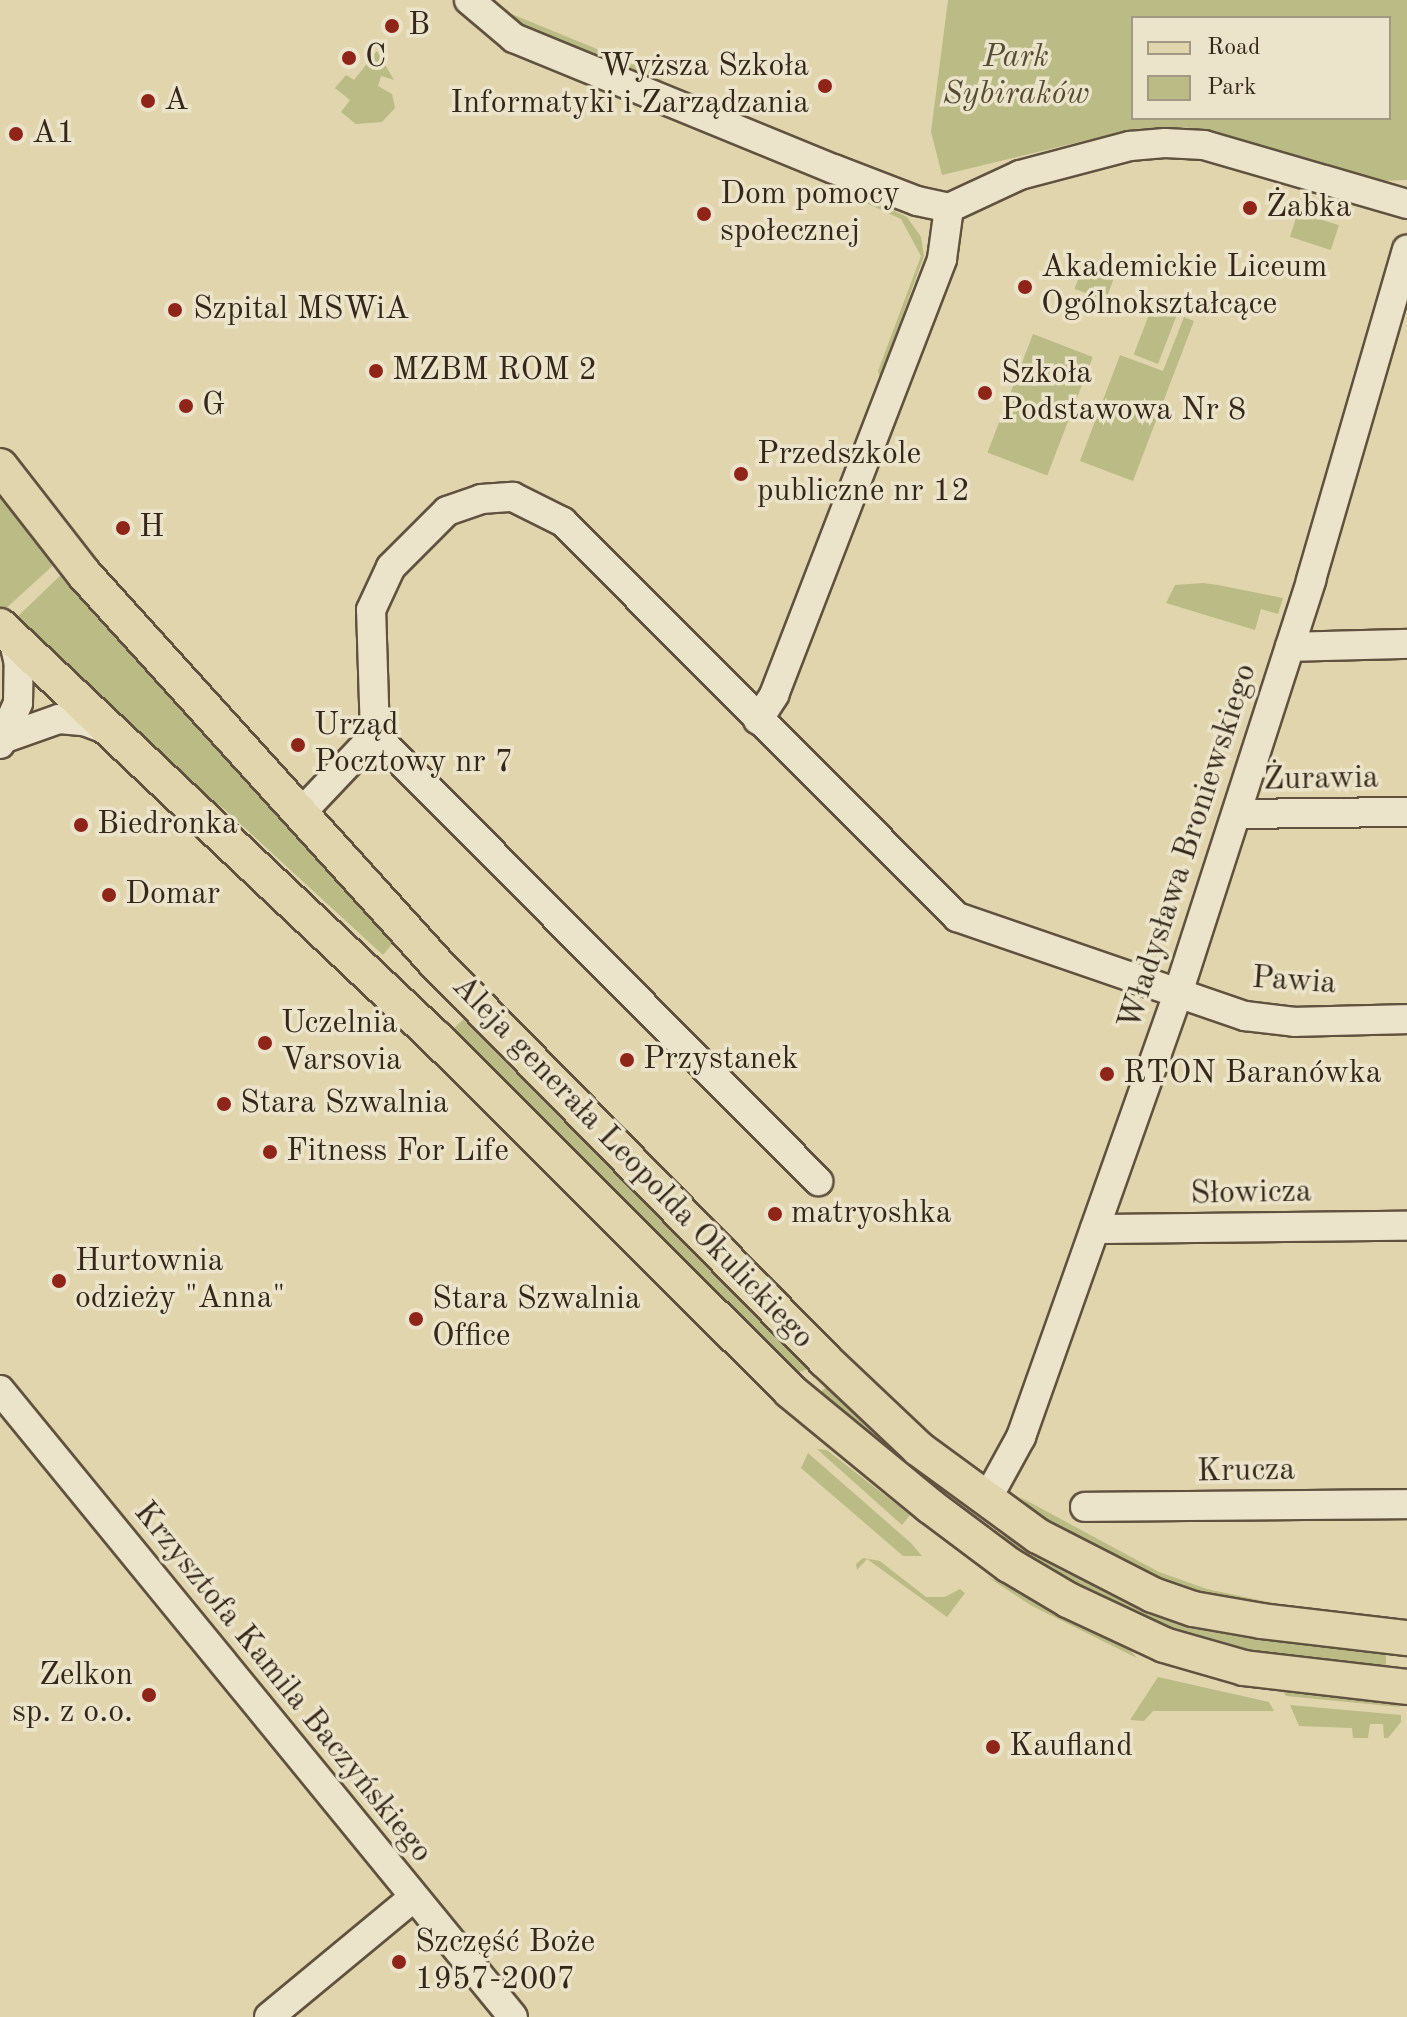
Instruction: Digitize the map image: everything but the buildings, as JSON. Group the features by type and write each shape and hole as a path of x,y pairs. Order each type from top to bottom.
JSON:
{"main road":[{"name":"Aleja generała Leopolda Okulickiego","path":"0,466 84,574 434,961 825,1360 919,1449 987,1499 1090,1566 1193,1609 1328,1632 1407,1638"},
{"name":"Aleja generała Leopolda Okulickiego","path":"7,632 394,998 790,1391 966,1531 1068,1600 1164,1645 1244,1668 1407,1687"},
{"path":"394,998 434,961"},
{"path":"790,1391 821,1381 825,1360"},
{"path":"966,1531 987,1499"}],"street":[{"path":"469,0 514,38 863,180 949,208 1020,175 1130,146 1165,143 1204,145 1407,204"},
{"path":"758,720 774,695 942,259 949,208"},
{"name":"Władysława Broniewskiego","path":"987,1499 1021,1437 1178,993 1290,647 1407,250"},
{"name":"Pawia","path":"375,735 378,719 368,642 377,590 405,550 447,511 500,496 530,503 563,522 957,917 1178,993 1270,1021 1407,1019"},
{"path":"3,741 19,693 7,632"},
{"path":"1290,647 1407,644"},
{"path":"3,741 59,719 84,721 110,731"},
{"path":"300,814 375,735 818,1181"},
{"name":"Żurawia","path":"1237,814 1407,812"},
{"name":"Słowicza","path":"1095,1229 1407,1226"},
{"name":"Krzysztofa Kamila Baczyńskiego","path":"0,1390 513,2017"},
{"name":"Krucza","path":"1085,1507 1407,1504"},
{"path":"269,2017 413,1898"}],"green space":[{"name":"Park Sybiraków","path":"948,0 1407,0 1407,180 1381,181 1213,131 1182,127 1133,129 942,175 931,132"},
{"path":"492,6 665,77 657,82 520,33"},
{"path":"377,51 394,80 381,76 378,86 392,94 395,108 382,122 356,124 341,112 350,100 335,88 346,75 354,80"},
{"path":"868,198 907,217 921,237 924,256 880,377 878,371 921,256 901,219 864,202"},
{"path":"1298,212 1339,225 1331,250 1290,237"},
{"path":"1086,259 1117,271 1105,301 1075,289"},
{"path":"1152,307 1176,316 1158,364 1134,355"},
{"path":"1184,317 1194,321 1133,481 1080,461 1120,355 1163,371"},
{"path":"1033,334 1093,357 1047,476 987,453"},
{"path":"0,487 58,561 3,611 0,608"},
{"path":"65,571 397,938 383,955 223,808 148,749 13,621"},
{"path":"1203,583 1283,598 1278,614 1261,609 1255,630 1166,603 1175,585"},
{"path":"469,1014 812,1364 809,1369 799,1372 760,1338 449,1033"},
{"path":"831,1382 937,1477 933,1483 821,1392"},
{"path":"817,1449 827,1450 910,1515 902,1525"},
{"path":"808,1453 922,1556 903,1556 801,1468"},
{"path":"1020,1497 1159,1572 1207,1589 1287,1606 1280,1614 1174,1588 1048,1524"},
{"path":"1003,1535 1142,1607 1386,1652 1386,1669 1314,1669 1173,1632 1063,1582 1001,1539"},
{"path":"863,1558 880,1561 926,1597 945,1597 960,1589 965,1593 947,1617 867,1559 857,1570 856,1564"},
{"path":"986,1576 1125,1644 1137,1658 1032,1606"},
{"path":"1158,1677 1269,1702 1274,1711 1153,1711 1144,1721 1130,1720"},
{"path":"1279,1686 1397,1703 1400,1707 1286,1696"},
{"path":"1290,1705 1401,1715 1401,1722 1388,1738 1384,1738 1383,1724 1370,1724 1368,1738 1353,1738 1352,1728 1299,1726"}],"place":[{"name":"B","path":"392,26"},
{"name":"C","path":"349,58"},
{"name":"Wyższa Szkoła Informatyki i Zarządzania","path":"825,86"},
{"name":"A","path":"148,101"},
{"name":"A1","path":"16,134"},
{"name":"Żabka","path":"1250,208"},
{"name":"Dom pomocy społecznej","path":"704,214"},
{"name":"Akademickie Liceum Ogólnokształcące","path":"1025,287"},
{"name":"Szpital MSWiA","path":"175,310"},
{"name":"MZBM ROM 2","path":"376,371"},
{"name":"Szkoła Podstawowa Nr 8","path":"985,393"},
{"name":"G","path":"186,406"},
{"name":"Przedszkole publiczne nr 12","path":"741,474"},
{"name":"H","path":"123,528"},
{"name":"Urząd Pocztowy nr 7","path":"298,745"},
{"name":"Biedronka","path":"81,825"},
{"name":"Domar","path":"109,895"},
{"name":"Uczelnia Varsovia","path":"265,1043"},
{"name":"Przystanek","path":"627,1060"},
{"name":"RTON Baranówka","path":"1107,1074"},
{"name":"Stara Szwalnia","path":"224,1104"},
{"name":"Fitness For Life","path":"270,1152"},
{"name":"matryoshka","path":"775,1214"},
{"name":"Hurtownia odzieży \"Anna\"","path":"59,1281"},
{"name":"Stara Szwalnia Office","path":"416,1319"},
{"name":"Zelkon sp. z o.o.","path":"149,1695"},
{"name":"Kaufland","path":"993,1747"},
{"name":"Szczęść Boże 1957-2007","path":"399,1962"}]}
